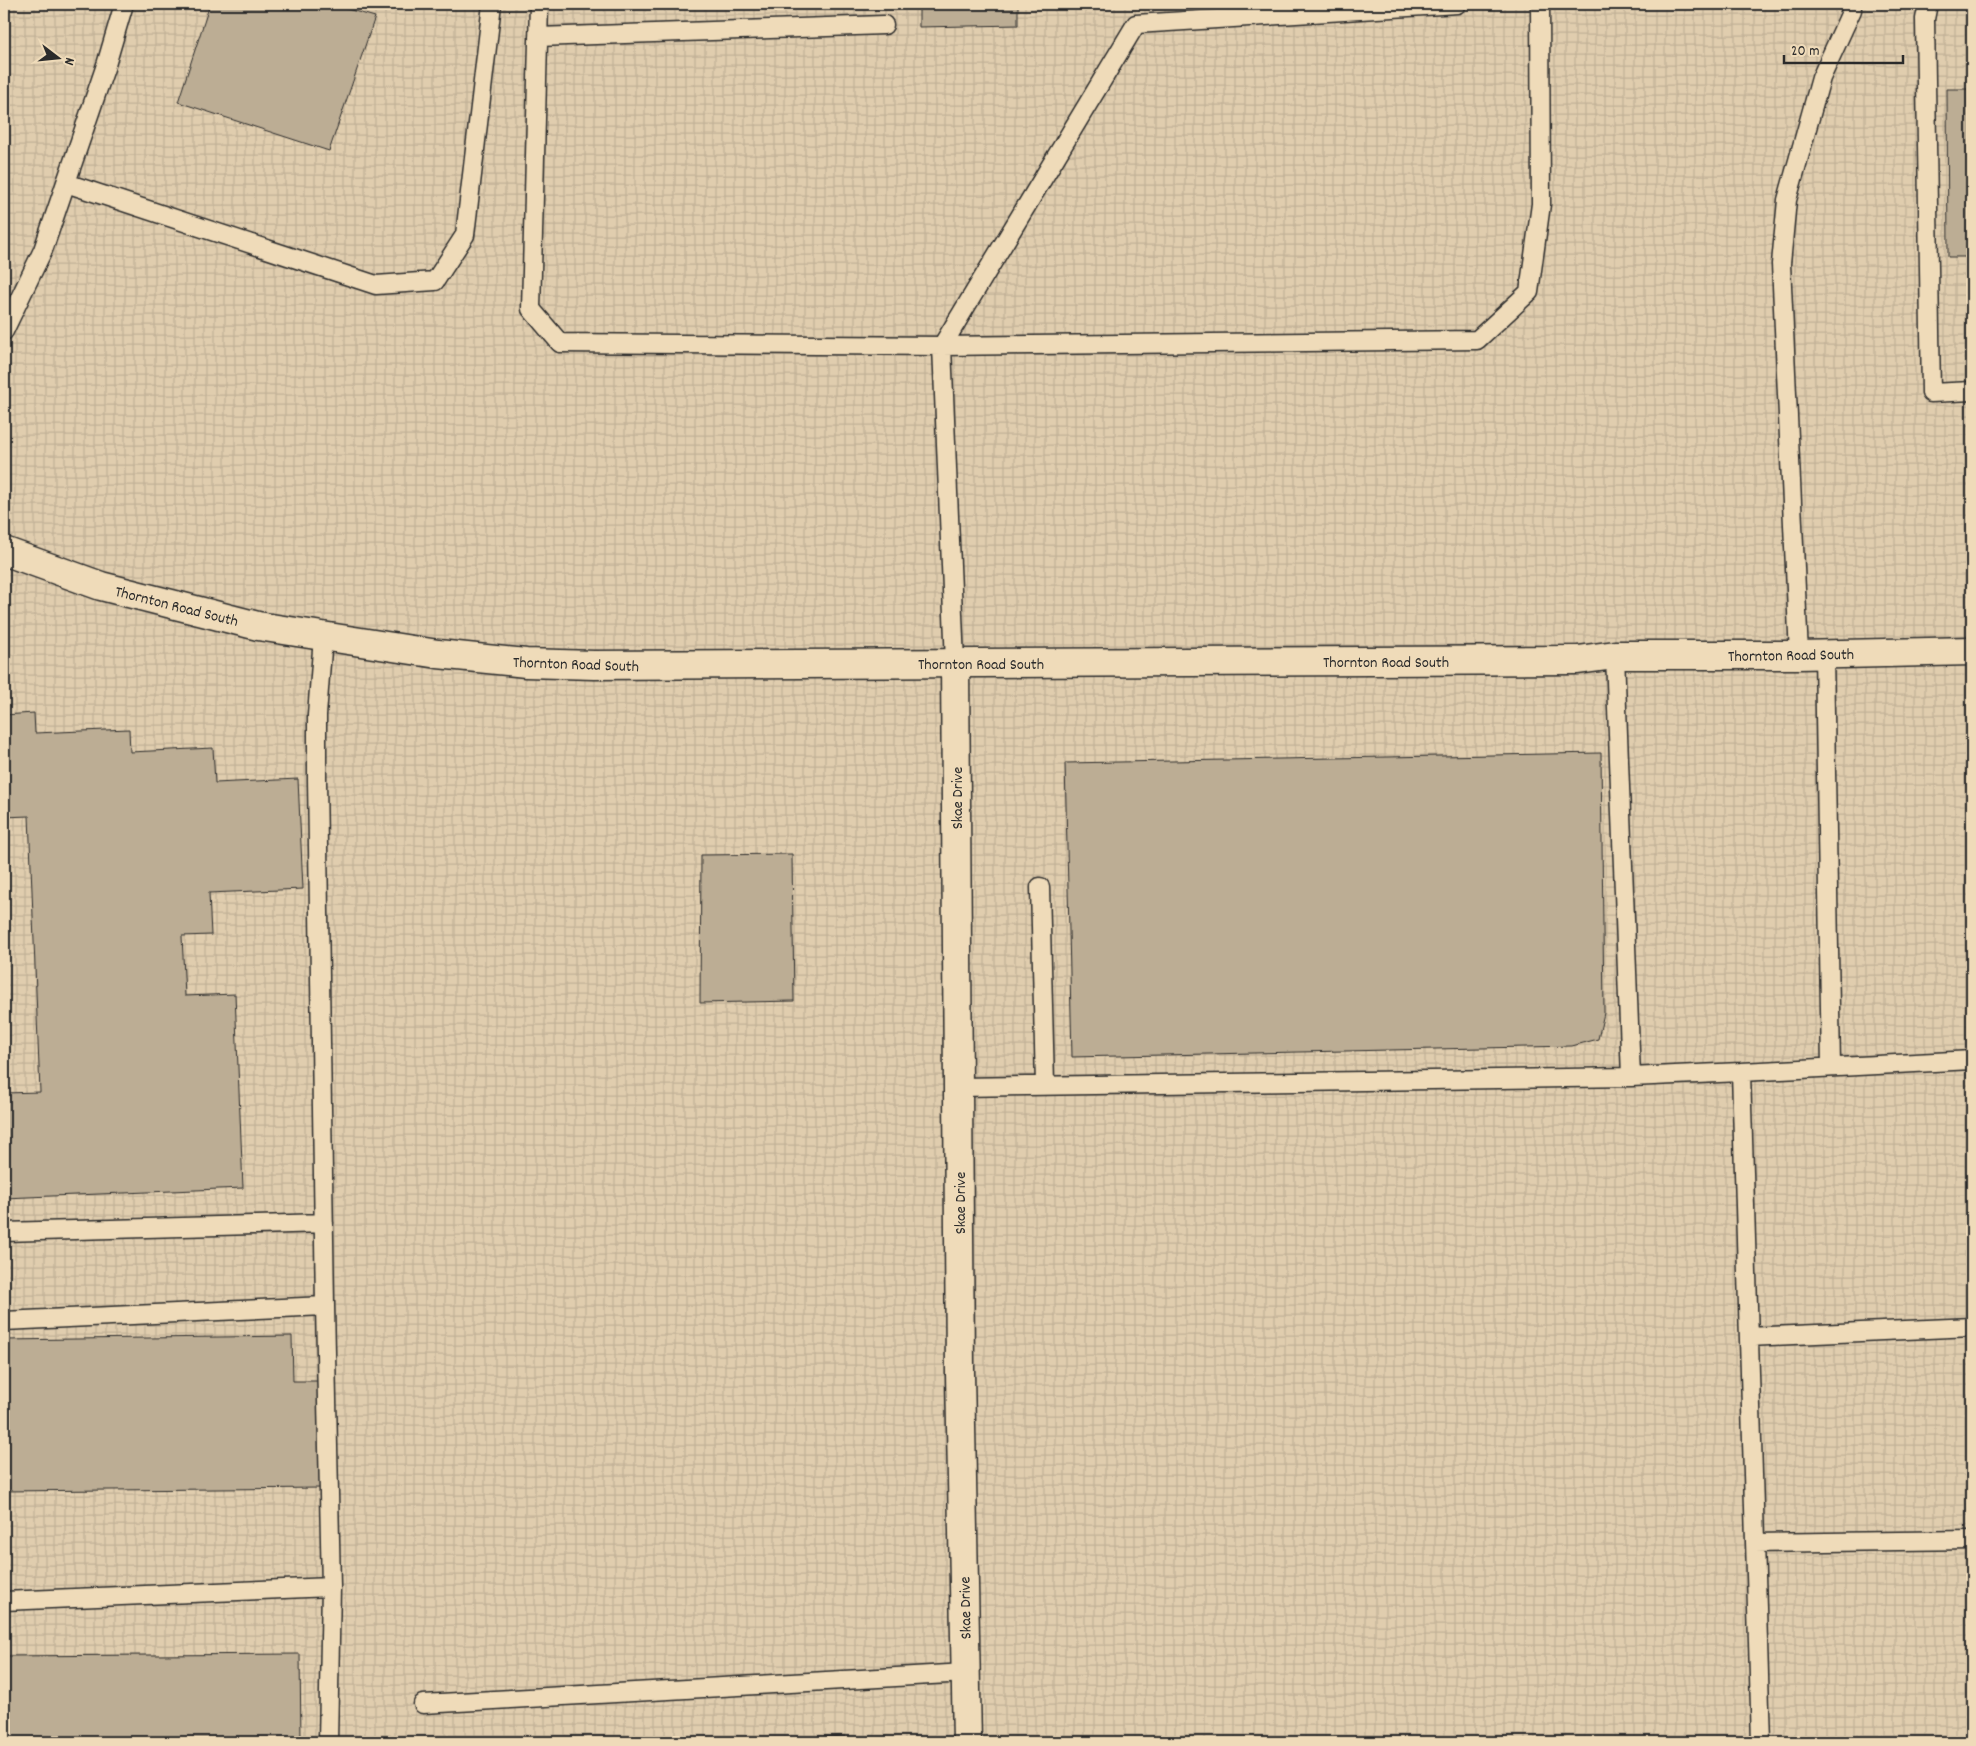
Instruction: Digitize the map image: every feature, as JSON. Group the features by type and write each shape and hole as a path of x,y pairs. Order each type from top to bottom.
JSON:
{"street":[{"name":"Thornton Road South","path":"4,551 101,586 258,626 438,654 526,663 613,665 1578,660 1615,655 1812,655 1972,651"},
{"name":"Skae Drive","path":"955,663 960,1372 967,1742"}],"lane":[{"path":"4,331 43,250 124,4"},
{"path":"66,183 376,285 435,281 465,235 492,4"},
{"path":"539,4 531,309 560,343 942,346 1477,340 1529,292 1541,204 1540,4"},
{"path":"955,663 942,346 1136,24 1457,4"},
{"path":"1928,4 1925,19 1931,393 1972,392"},
{"path":"1830,1067 1812,655 1781,264 1787,200 1818,87 1852,10"},
{"path":"538,37 884,25"},
{"path":"323,637 317,716 317,780 331,1587 328,1742"},
{"path":"1615,655 1631,1077"},
{"path":"1040,887 1045,1086"},
{"path":"958,1087 1631,1077 1972,1060"},
{"path":"1741,1072 1761,1742"},
{"path":"4,1232 324,1222"},
{"path":"4,1321 325,1306"},
{"path":"1748,1336 1972,1327"},
{"path":"1755,1543 1972,1540"},
{"path":"4,1601 331,1587"},
{"path":"423,1704 966,1673"}],"shaded area":[{"path":"4,4 1972,4 1972,1742 4,1742"}],"building":[{"path":"210,4 330,4 375,17 329,151 178,102"},
{"path":"919,4 1018,4 1018,25 919,27"},
{"path":"1947,89 1972,89 1972,257 1948,257"},
{"path":"34,713 35,733 129,729 130,752 213,748 215,783 298,779 303,889 209,893 211,935 182,936 185,996 235,994 243,1188 4,1198 4,1093 40,1092 29,816 4,817 4,715"},
{"path":"1601,753 1604,1013 1598,1039 1572,1046 1072,1057 1065,763"},
{"path":"792,854 794,1001 700,1003 701,855"},
{"path":"292,1336 293,1381 323,1381 323,1488 4,1491 4,1340"},
{"path":"300,1654 301,1742 4,1742 4,1656"},
{"path":"845,1736 845,1742 637,1742"}]}
